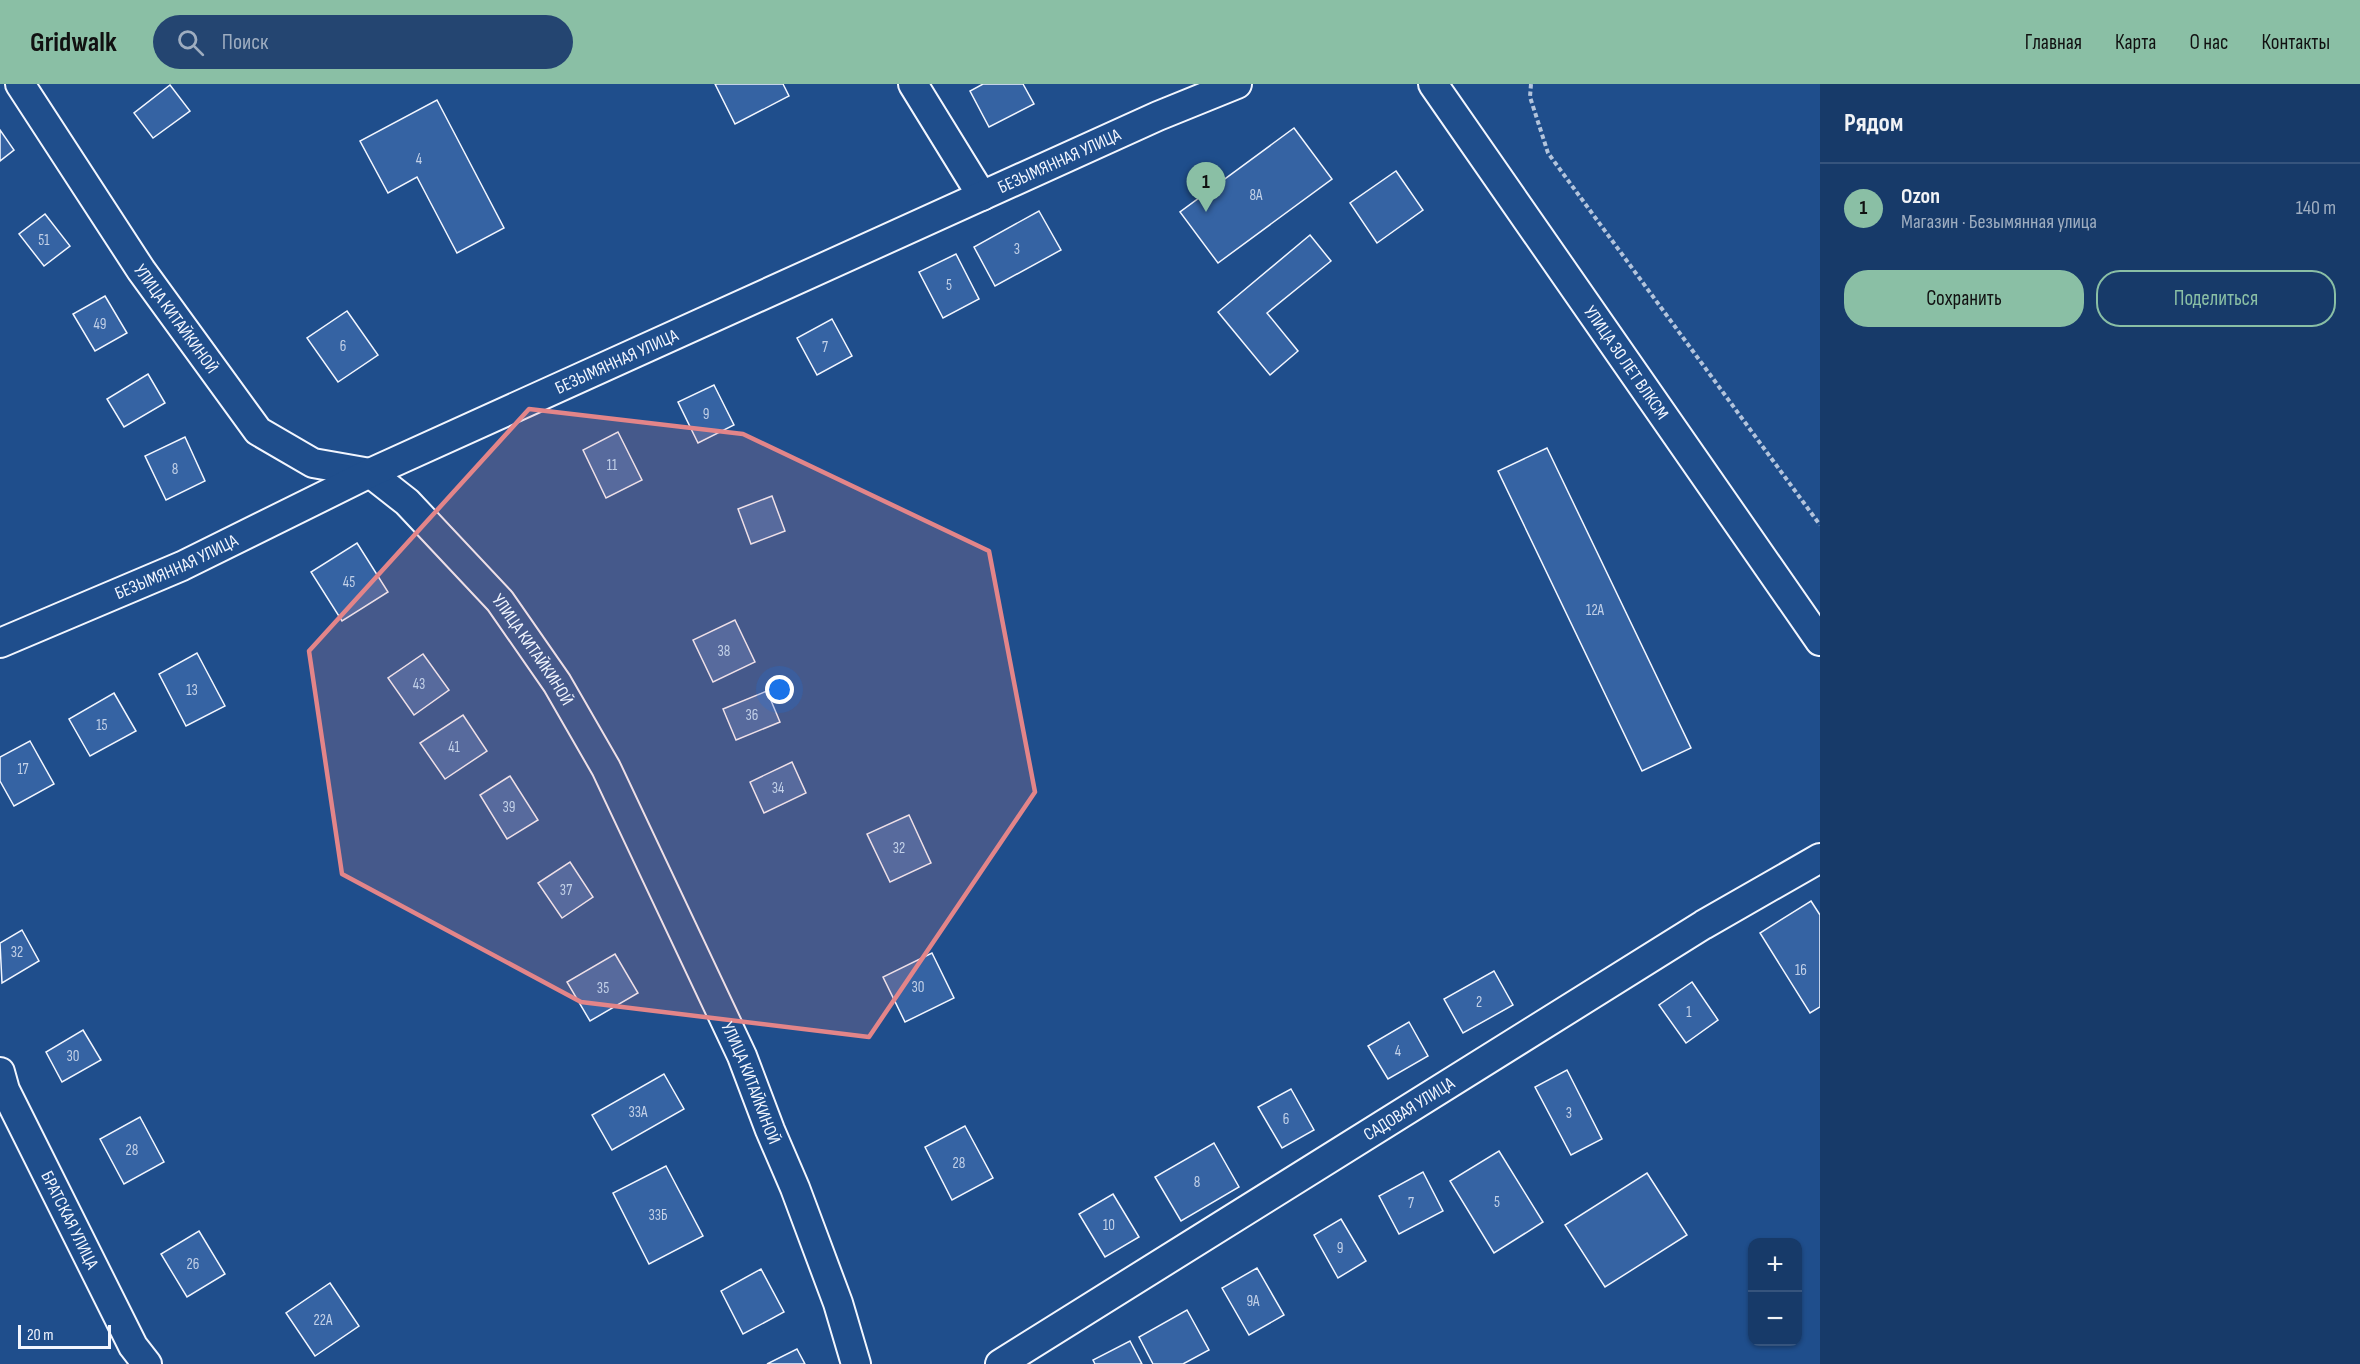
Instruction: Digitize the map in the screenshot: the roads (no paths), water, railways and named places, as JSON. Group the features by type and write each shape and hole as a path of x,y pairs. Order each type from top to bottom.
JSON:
{"street":[{"name":"УЛИЦА КИТАЙКИНОЙ","path":"20,84 141,270 258,431 313,463 370,473 407,502 500,601 557,683 606,768 741,1056 795,1188 838,1303 856,1364"},
{"path":"914,84 982,196"},
{"name":"БЕЗЫМЯННАЯ УЛИЦА","path":"0,643 182,566 370,473 1158,116 1237,84"},
{"name":"УЛИЦА 30 ЛЕТ ВЛКСМ","path":"1433,84 1820,641"},
{"name":"САДОВАЯ УЛИЦА","path":"1000,1364 1703,925 1820,858"},
{"name":"БРАТСКАЯ УЛИЦА","path":"0,1072 5,1090 123,1325 147,1364"}],"place":[{"name":"Ozon","path":"1206,212"}]}
